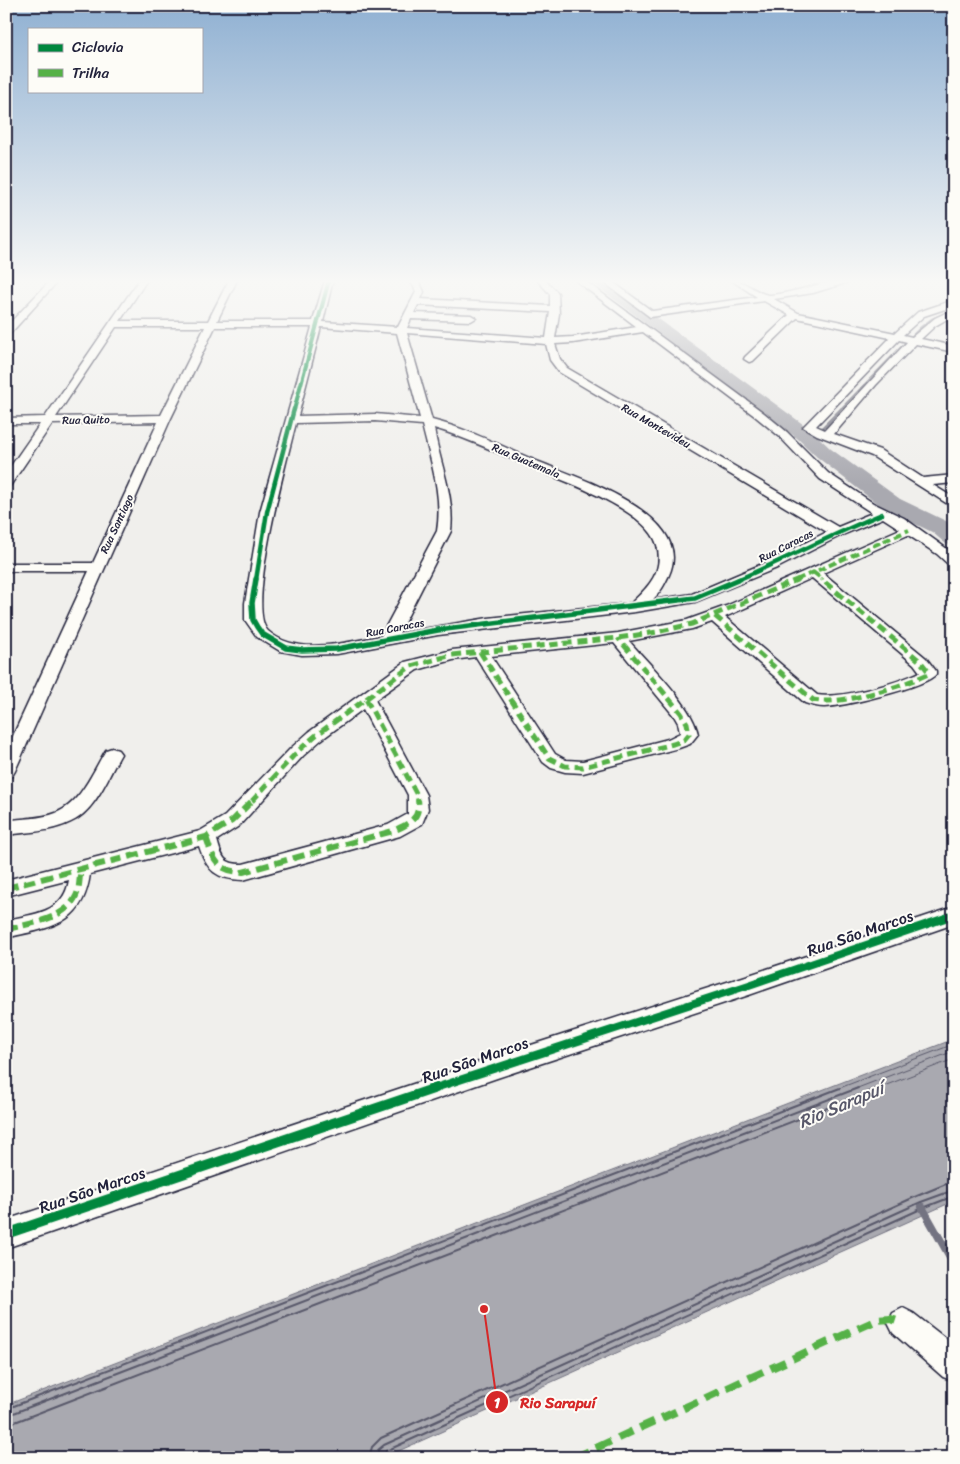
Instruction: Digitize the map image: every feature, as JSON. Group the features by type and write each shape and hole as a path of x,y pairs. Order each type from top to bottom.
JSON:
{"street":[{"path":"6,483 11,468 97,348"},
{"name":"Rua Santiago","path":"6,771 165,418 199,348"},
{"name":"Rua Caracas","path":"311,348 267,512 252,603 253,620 262,634 286,648 302,650 337,649 488,623 634,607 695,598 708,594 837,532 882,514"},
{"path":"387,640 444,531 447,518 445,499 425,416 406,348"},
{"name":"Rua Montevideu","path":"550,348 552,356 570,376 837,532"},
{"path":"671,348 784,434 824,476 882,514 899,521 909,530 942,551 954,562"},
{"path":"748,359 759,348"},
{"path":"888,348 809,427 876,453 954,504"},
{"path":"819,432 872,382 904,348"},
{"name":"Rua Guatemala","path":"292,420 425,416 454,431 568,478 620,502 643,516 653,525 661,538 666,552 666,567 654,591 634,607"},
{"name":"Rua Quito","path":"6,421 165,418"},
{"path":"921,482 954,480"},
{"path":"6,888 206,837 232,821 297,752 315,736 411,666 452,655 618,638 674,629 715,616 909,530"},
{"path":"6,567 97,567"},
{"path":"715,616 811,699 820,702 837,700 912,681 928,674 928,671 920,661 813,572"},
{"path":"480,652 549,758 558,765 583,767 673,744 684,740 689,734 687,723 681,714 618,638"},
{"path":"206,837 214,861 220,868 231,872 243,872 393,831 410,823 419,815 418,795 366,699"},
{"path":"6,828 59,819 70,815 82,803 112,754"},
{"path":"6,929 59,913 70,906 76,897 81,869"},
{"name":"Rua Sāo Marcos","path":"6,1234 497,1067 749,985 954,915"},
{"path":"903,1324 937,1350 954,1366"}],"water":[{"name":"Rio Sarapuí","path":"954,1039 954,1201 383,1458 6,1458 6,1405"}],"waterway":[{"path":"688,348 804,434 824,453 892,504 940,527 954,539"},
{"path":"840,410 900,348"},
{"path":"804,434 820,431 842,409"},
{"path":"922,1207 954,1264"}],"marked path":[{"path":"6,888 206,837 232,821 297,752 315,736 411,666 452,655 618,638 692,624 731,609 909,530"},
{"path":"715,616 813,700 839,700 866,694 909,682 928,674 928,671 920,661 813,572"},
{"path":"480,652 549,758 565,766 583,767 673,744 684,740 689,734 687,723 681,713 618,638"},
{"path":"206,837 211,853 221,868 234,872 243,872 393,831 415,819 419,809 417,795 366,699"},
{"path":"6,929 46,919 56,915 72,904 78,890 81,869"},
{"path":"574,1458 877,1320 891,1319 903,1323"}],"cycle path":[{"path":"311,348 267,512 252,603 253,620 262,634 286,648 302,650 337,649 438,630 695,598 772,565 837,532 882,514"},
{"path":"6,1234 497,1067 749,985 954,915"}],"place":[{"name":"Rio Sarapuí","path":"484,1309"}]}
